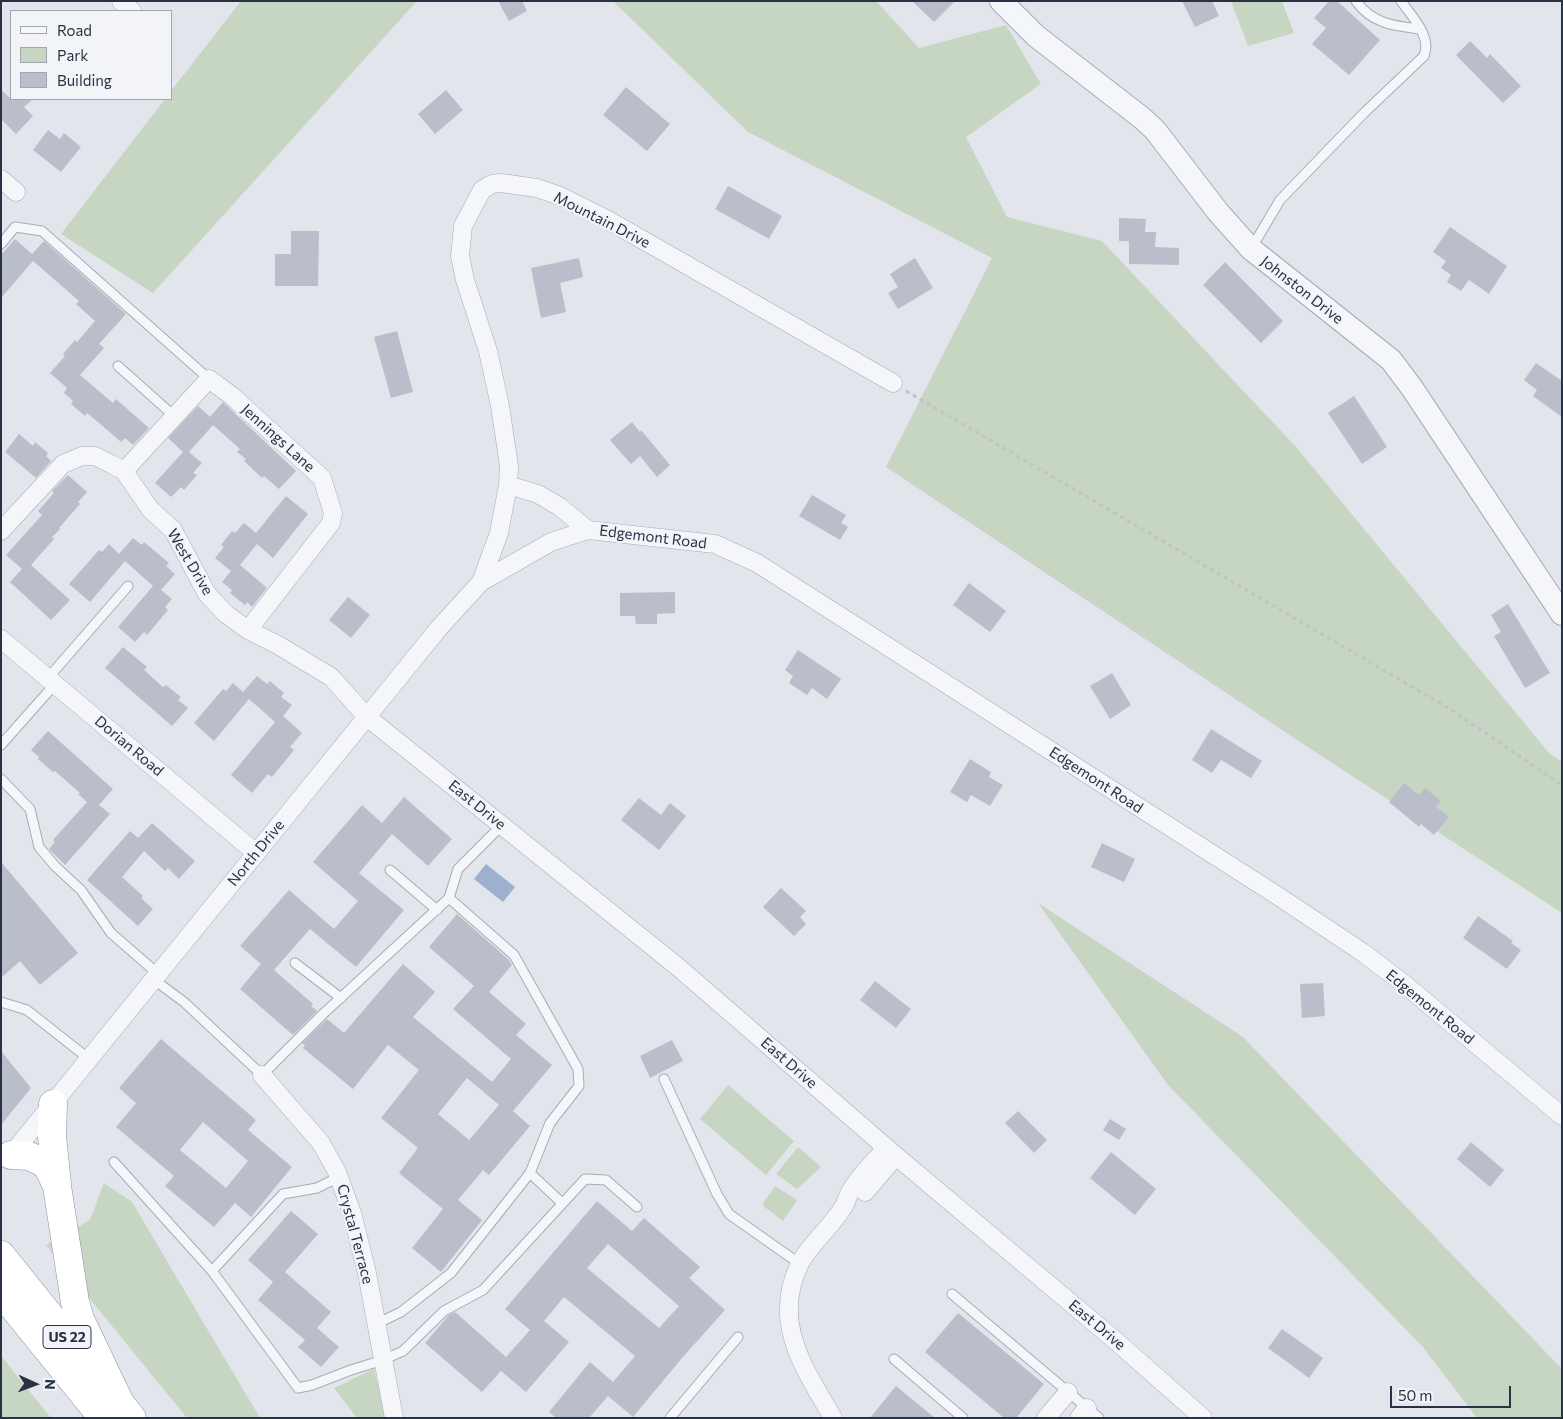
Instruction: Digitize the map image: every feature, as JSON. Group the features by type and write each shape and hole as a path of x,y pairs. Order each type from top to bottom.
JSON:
{"highway":[{"path":"53,1104 52,1136 75,1302 80,1319 118,1412"},
{"path":"6,1161 29,1156 42,1162 48,1167 58,1186"},
{"name":"US 22","path":"1,1255 118,1412"},
{"name":"US 22","path":"1,1292 118,1412"}],"street":[{"path":"121,1 131,10"},
{"name":"Johnston Drive","path":"1001,1 1036,36 1155,130 1218,212 1251,249 1390,360 1412,388 1562,614"},
{"path":"1,179 16,192"},
{"name":"Mountain Drive","path":"499,533 508,485 509,466 500,406 488,351 465,280 460,256 463,226 482,190 492,184 501,183 537,188 560,196 608,220 893,383"},
{"path":"124,471 208,379"},
{"name":"Jennings Lane","path":"208,379 232,396 322,478 333,513 330,523 248,630"},
{"name":"West Drive","path":"1,530 63,464 82,456 95,456 124,471 150,509 173,530 207,594 226,614 248,630 278,645 331,677 367,717"},
{"name":"Edgemont Road","path":"508,485 538,494 560,507 588,530"},
{"name":"Edgemont Road","path":"481,582 551,542 588,530 715,544 757,563 1278,896 1362,952 1403,983 1562,1116"},
{"name":"North Drive","path":"6,1161 439,628 481,582 499,533"},
{"name":"Dorian Road","path":"1,639 256,853"},
{"name":"East Drive","path":"367,717 678,967 891,1152 1116,1341 1203,1418"},
{"name":"Crystal Terrace","path":"262,1075 321,1143 339,1177 352,1213 367,1273 394,1418"},
{"path":"833,1418 813,1384 792,1341 788,1311 790,1290 800,1264 814,1244 843,1208 858,1200 891,1152"},
{"path":"1046,1418 1068,1392"}],"lane":[{"path":"1356,1 1362,9 1377,20 1420,29"},
{"path":"1251,249 1280,200 1364,113 1424,56 1426,50 1425,37 1401,1"},
{"path":"1,244 15,227 42,231 208,379"},
{"path":"118,366 174,416"},
{"path":"1,745 128,586"},
{"path":"1,779 30,809 39,847 55,866 81,890 111,933 262,1075 341,998 449,898 458,869 502,825"},
{"path":"390,870 437,910"},
{"path":"376,1324 401,1312 451,1273 530,1173 550,1123 579,1086 578,1069 514,955 449,898"},
{"path":"295,963 341,998"},
{"path":"1,1002 27,1010 89,1058"},
{"path":"664,1079 717,1194 729,1214 800,1264"},
{"path":"114,1162 212,1271 298,1388 312,1385 383,1360 403,1351 444,1311 483,1290 585,1178 606,1180 637,1207"},
{"path":"530,1173 562,1203"},
{"path":"212,1271 283,1194 317,1188 339,1177"},
{"path":"952,1294 1068,1392 1088,1414"},
{"path":"670,1418 738,1337"},
{"path":"894,1359 963,1418"}],"path":[{"path":"893,383 1450,709 1562,786"}],"green space":[{"path":"241,1 417,1 153,293 61,234 164,100 172,100 172,90"},
{"path":"613,1 876,1 919,48 1006,25 1041,84 966,137 1007,217 1102,241 1297,448 1549,753 1562,762 1562,913 1297,740 886,467 992,258 748,132"},
{"path":"1231,1 1282,1 1294,33 1248,46"},
{"path":"1038,903 1243,1037 1562,1369 1562,1418 1477,1418 1422,1346 1168,1085"},
{"path":"728,1085 794,1141 766,1175 700,1119"},
{"path":"798,1147 821,1167 797,1189 776,1174"},
{"path":"104,1183 132,1202 260,1418 187,1418 46,1245 90,1220"},
{"path":"775,1186 797,1200 783,1221 762,1205"},
{"path":"1,1356 51,1418 1,1418"},
{"path":"374,1369 386,1418 357,1418 334,1388"}],"water":[{"path":"486,864 515,887 503,902 474,879"}],"building":[{"path":"498,1 522,1 527,11 509,21"},
{"path":"912,1 955,1 934,22"},
{"path":"1182,1 1212,1 1219,16 1195,27"},
{"path":"1329,1 1337,1 1380,40 1349,75 1312,44 1326,28 1314,18"},
{"path":"1470,41 1487,58 1490,54 1521,86 1503,103 1456,55"},
{"path":"626,87 670,124 647,151 603,115"},
{"path":"1,90 10,100 32,100 24,107 33,116 16,134 1,119"},
{"path":"446,90 463,110 435,134 418,114"},
{"path":"48,130 60,139 64,133 81,147 61,172 33,150"},
{"path":"728,186 782,216 769,239 715,209"},
{"path":"1119,218 1146,219 1145,232 1156,232 1155,247 1179,248 1179,265 1129,264 1129,241 1119,241"},
{"path":"1450,227 1507,266 1489,294 1469,280 1461,291 1447,282 1451,275 1441,268 1446,261 1433,252"},
{"path":"291,231 319,231 318,286 275,286 275,254 291,254"},
{"path":"15,239 32,254 44,241 126,314 99,344 104,348 80,375 113,403 116,399 149,428 133,445 125,438 121,442 87,413 85,416 71,404 73,401 64,393 67,388 50,373 65,356 63,354 75,340 77,342 95,321 76,304 79,301 33,261 1,298 1,255"},
{"path":"579,258 583,277 560,283 566,312 541,318 531,268"},
{"path":"915,258 933,288 898,309 888,293 898,287 890,274"},
{"path":"1225,262 1283,321 1261,343 1203,285"},
{"path":"397,331 413,392 391,398 374,337"},
{"path":"1536,363 1562,381 1562,417 1533,396 1537,390 1524,380"},
{"path":"1354,396 1387,447 1362,464 1328,413"},
{"path":"223,402 296,471 279,489 264,476 262,478 244,461 246,459 237,452 240,449 213,425 189,452 202,463 193,473 197,475 184,490 181,487 171,497 155,483 183,452 168,438 198,406 210,417"},
{"path":"632,422 670,465 657,477 640,456 631,464 610,440"},
{"path":"19,434 33,446 35,442 48,453 46,456 51,461 36,478 5,452"},
{"path":"68,475 87,492 78,502 80,504 52,537 54,539 31,565 70,600 51,620 10,582 22,569 6,555 42,515 38,511 54,493 52,491"},
{"path":"812,495 846,515 841,523 848,527 840,540 799,516"},
{"path":"286,496 308,514 273,558 257,544 240,565 267,588 252,607 247,602 245,605 230,593 232,590 222,582 231,571 215,558 224,547 221,545 232,531 235,533 244,523 256,533"},
{"path":"133,538 142,545 144,542 169,563 166,566 175,574 161,590 172,599 165,607 168,610 147,635 144,632 135,642 118,627 153,586 125,561 90,602 69,584 99,550 102,552 109,544 119,554"},
{"path":"969,583 1006,611 990,632 953,605"},
{"path":"675,592 675,613 657,614 657,624 636,624 635,616 620,616 620,593"},
{"path":"348,597 370,615 351,638 329,620"},
{"path":"1508,604 1550,673 1525,688 1494,636 1501,632 1491,615"},
{"path":"123,647 147,667 144,670 163,687 166,685 181,697 178,700 188,708 172,726 105,668"},
{"path":"798,650 841,679 827,699 812,688 807,695 789,683 793,676 785,670"},
{"path":"1112,673 1131,705 1110,719 1090,686"},
{"path":"257,676 267,684 270,681 284,693 281,697 292,705 283,716 302,733 290,747 294,750 272,777 268,774 252,793 231,775 275,722 249,699 214,741 194,723 223,689 226,691 233,683 243,692"},
{"path":"1211,729 1262,761 1251,778 1221,760 1212,773 1192,760"},
{"path":"48,731 113,789 99,805 110,814 65,865 49,849 55,842 53,840 87,802 78,794 80,793 55,771 53,772 38,759 39,757 31,750"},
{"path":"970,759 991,772 989,777 1003,785 990,806 971,795 967,802 950,792"},
{"path":"1404,783 1419,795 1425,788 1441,801 1436,807 1449,817 1434,835 1421,824 1419,827 1389,802"},
{"path":"404,797 452,839 428,866 392,834 359,873 404,910 356,967 310,929 274,970 313,1004 311,1006 317,1011 293,1035 240,989 261,964 240,946 289,890 334,929 358,901 313,862 362,805 382,823"},
{"path":"639,798 661,815 670,803 686,816 659,850 621,820"},
{"path":"152,823 195,861 179,879 168,868 165,871 144,851 122,877 143,896 141,898 153,909 138,926 87,880 130,831 138,838"},
{"path":"1102,843 1135,859 1124,882 1091,867"},
{"path":"1,862 78,953 40,985 20,961 1,978"},
{"path":"781,888 806,911 800,917 806,924 794,936 763,907"},
{"path":"457,914 509,960 512,965 489,992 526,1024 516,1035 552,1065 513,1111 530,1126 489,1175 483,1170 458,1200 482,1220 441,1272 412,1248 443,1209 399,1173 418,1148 381,1118 419,1070 388,1045 353,1089 303,1048 305,1045 302,1043 327,1019 344,1033 403,964 435,992 413,1017 492,1082 511,1059 453,1009 474,986 429,947","holes":["467,1078 499,1105 469,1140 438,1114"]},
{"path":"1478,916 1513,941 1511,943 1521,950 1507,969 1463,938"},
{"path":"875,981 911,1009 896,1028 860,1000"},
{"path":"1323,983 1325,1016 1302,1018 1300,984"},
{"path":"161,1039 256,1120 248,1130 292,1167 251,1217 235,1203 214,1227 165,1186 174,1176 116,1127 136,1103 119,1088","holes":["203,1122 248,1161 226,1188 180,1150"]},
{"path":"672,1040 683,1061 650,1078 640,1056"},
{"path":"1,1051 31,1088 1,1125"},
{"path":"1018,1111 1047,1140 1034,1153 1005,1123"},
{"path":"1110,1119 1126,1129 1119,1140 1103,1130"},
{"path":"1471,1142 1504,1170 1490,1187 1457,1159"},
{"path":"1111,1152 1156,1189 1135,1215 1090,1178"},
{"path":"597,1201 632,1231 644,1218 700,1267 689,1278 725,1310 633,1417 608,1396 589,1418 556,1418 549,1412 590,1362 613,1382 635,1356 564,1297 544,1321 569,1342 526,1392 501,1371 482,1392 425,1343 449,1315 455,1312 506,1357 530,1330 505,1309","holes":["608,1244 679,1306 659,1328 587,1268"]},
{"path":"291,1211 318,1234 285,1272 331,1312 317,1328 339,1347 321,1367 298,1347 305,1340 258,1300 273,1282 248,1260"},
{"path":"958,1313 1044,1384 1016,1418 1004,1418 925,1352"},
{"path":"1282,1329 1323,1358 1309,1378 1268,1348"},
{"path":"896,1386 935,1418 870,1418"}]}
